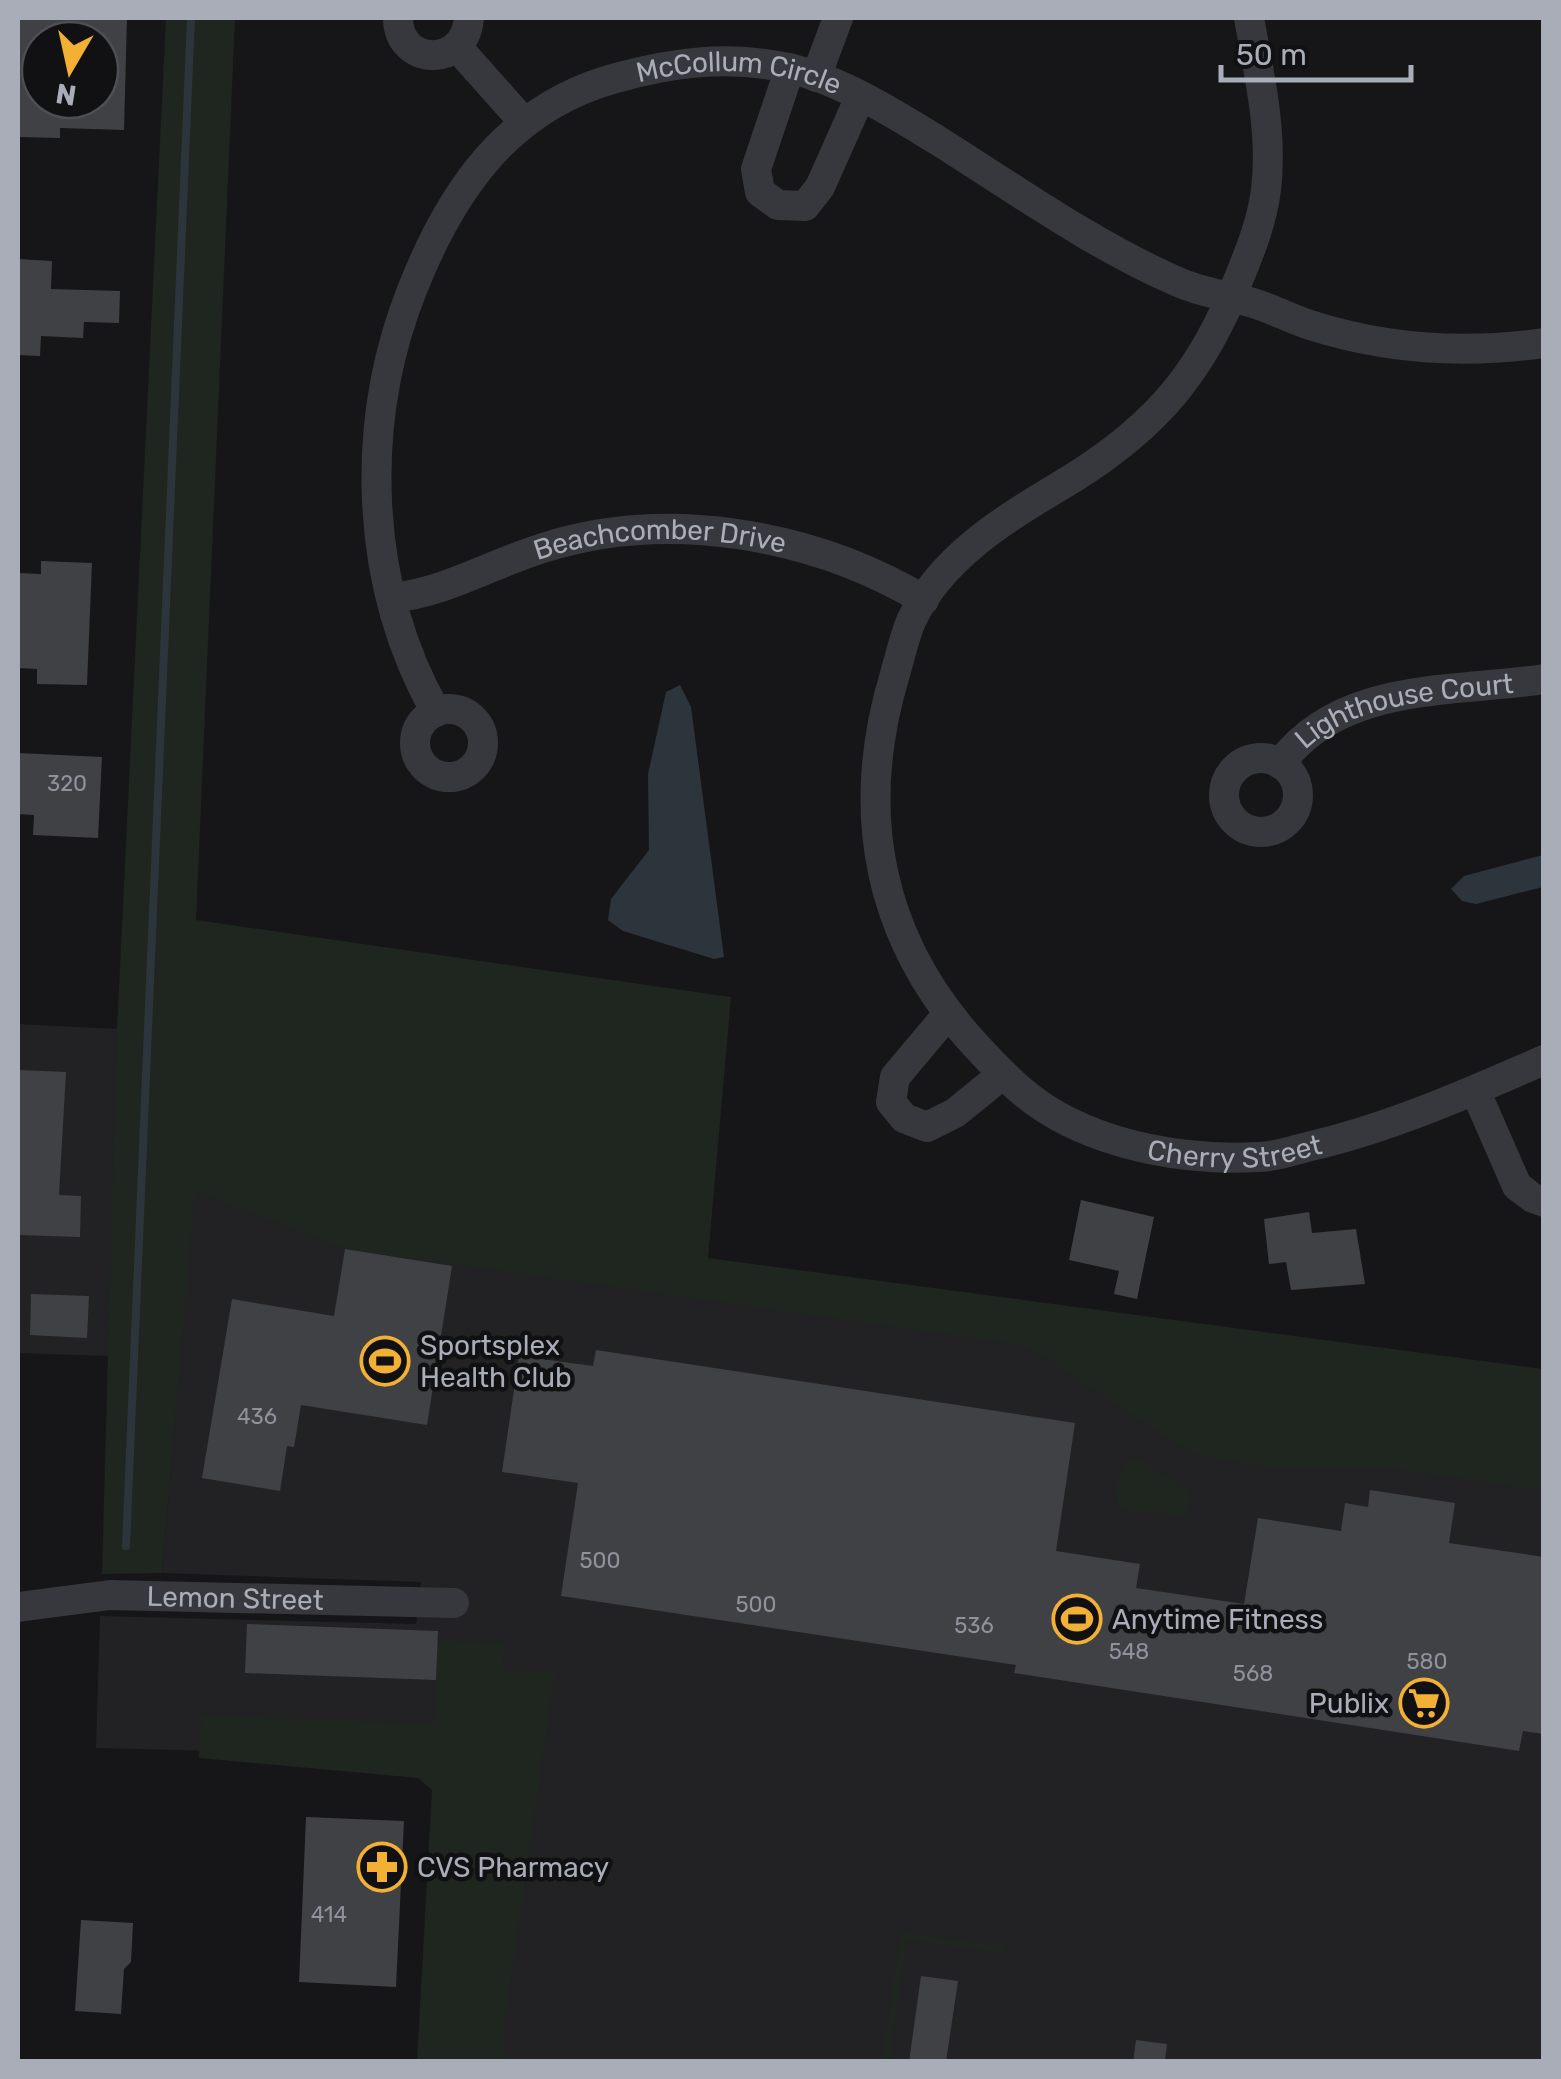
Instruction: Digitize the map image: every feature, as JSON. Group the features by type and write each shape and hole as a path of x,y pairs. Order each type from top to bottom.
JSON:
{"street":[{"path":"398,18 398,29 406,44 422,54 439,55 457,46 465,36 468,18"},
{"path":"838,18 803,73 756,170 760,192 778,205 805,206 820,187 860,96"},
{"name":"Cherry Street","path":"1250,18 1266,106 1267,188 1258,232 1215,336 1181,388 1110,454 1030,502 976,543 945,571 910,622 886,704 877,752 873,803 880,863 914,961 947,1014 1003,1074 1046,1109 1108,1138 1188,1155 1261,1158 1355,1136 1544,1060"},
{"path":"457,46 523,121"},
{"name":"McCollum Circle","path":"436,712 402,636 379,536 378,447 383,397 402,316 438,232 486,159 523,121 598,83 669,64 718,60 803,73 860,96 1100,241 1176,281 1310,325 1429,349 1544,344"},
{"name":"Beachcomber Drive","path":"392,598 447,587 546,546 592,536 658,530 730,532 802,546 887,578 924,600"},
{"name":"Lighthouse Court","path":"1280,764 1296,742 1346,712 1400,693 1544,679"},
{"path":"947,1014 895,1077 891,1102 904,1118 927,1127 955,1113 1003,1074"},
{"path":"1475,1090 1518,1186 1544,1202"},
{"name":"Lemon Street","path":"18,1607 110,1595 454,1602"}],"shaded area":[{"path":"166,18 235,18 196,920 731,997 708,1258 1543,1369 1543,1491 1383,1467 1278,1469 1192,1454 1027,1346 345,1249 195,1191 162,1573 102,1574 117,1029"},
{"path":"680,685 691,707 724,957 714,959 623,931 608,920 611,899 649,850 648,774 666,692"},
{"path":"1543,855 1543,887 1476,904 1462,901 1451,889 1464,876"},
{"path":"18,1024 117,1029 110,1356 18,1353"},
{"path":"194,1191 1543,1371 1543,2061 449,2061 459,1757 96,1748 100,1616 416,1624 421,1582 162,1573"},
{"path":"1135,1457 1189,1491 1192,1500 1186,1516 1128,1511 1118,1504 1121,1471"},
{"path":"437,1640 504,1643 502,1669 555,1673 503,2034 504,2058 521,2061 417,2061 432,1790 418,1778 199,1758 201,1715 436,1724"},
{"path":"901,1932 1002,1946 1005,1950 1002,1953 907,1940 889,2061 882,2061"}],"building":[{"path":"18,18 127,18 124,130 60,128 60,138 18,137"},
{"path":"18,259 52,261 51,289 120,291 119,323 84,322 83,338 41,336 40,356 18,355"},
{"path":"41,561 92,563 87,685 37,684 37,669 18,668 18,573 41,574"},
{"path":"18,753 102,757 98,838 33,835 34,815 18,814"},
{"path":"18,1070 66,1072 59,1195 81,1196 80,1237 18,1235"},
{"path":"1081,1200 1154,1217 1137,1299 1114,1294 1119,1271 1069,1260"},
{"path":"1309,1212 1312,1233 1356,1229 1365,1284 1291,1290 1286,1262 1269,1264 1264,1219"},
{"path":"345,1249 452,1266 427,1425 301,1405 294,1447 287,1446 280,1491 202,1478 232,1299 334,1316"},
{"path":"31,1294 89,1296 87,1338 30,1335"},
{"path":"596,1350 1075,1423 1056,1551 1140,1564 1136,1588 1244,1604 1258,1518 1341,1531 1345,1503 1368,1507 1370,1490 1455,1503 1449,1543 1544,1557 1544,1734 1523,1731 1519,1751 1014,1673 1016,1665 561,1596 578,1483 502,1472 519,1356 593,1366"},
{"path":"247,1624 438,1631 436,1680 245,1673"},
{"name":"CVS Pharmacy","path":"306,1817 404,1821 396,1987 299,1982"},
{"path":"81,1920 133,1923 131,1962 124,1969 121,2014 75,2011"},
{"path":"921,1976 958,1981 946,2062 909,2062"},
{"path":"1136,2040 1167,2044 1165,2062 1133,2062"}],"waterway":[{"path":"126,1546 191,18"}],"place":[{"name":"Sportsplex Health Club","path":"385,1361"},
{"name":"Anytime Fitness","path":"1077,1619"},
{"name":"Publix","path":"1424,1703"},
{"name":"CVS Pharmacy","path":"382,1867"}]}
